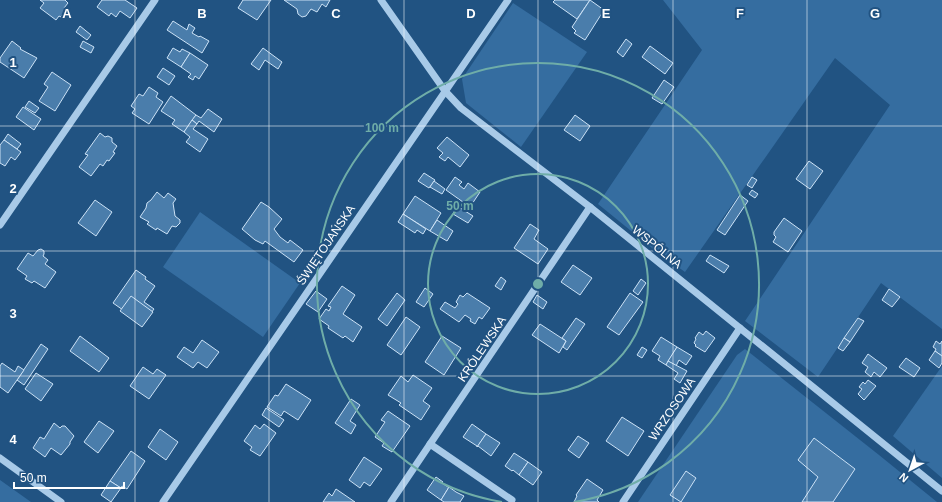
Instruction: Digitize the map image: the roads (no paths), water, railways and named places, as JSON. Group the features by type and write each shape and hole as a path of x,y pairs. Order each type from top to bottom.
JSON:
{"street":[{"path":"0,225 155,0"},
{"name":"WSPÓLNA","path":"381,0 445,91 461,108 590,208 942,491"},
{"name":"ŚWIĘTOJAŃSKA","path":"163,502 508,0"},
{"name":"KRÓLEWSKA","path":"391,502 590,208"},
{"name":"WRZOSOWA","path":"623,502 740,328"},
{"path":"430,444 512,500"},
{"path":"0,458 61,502"}]}
